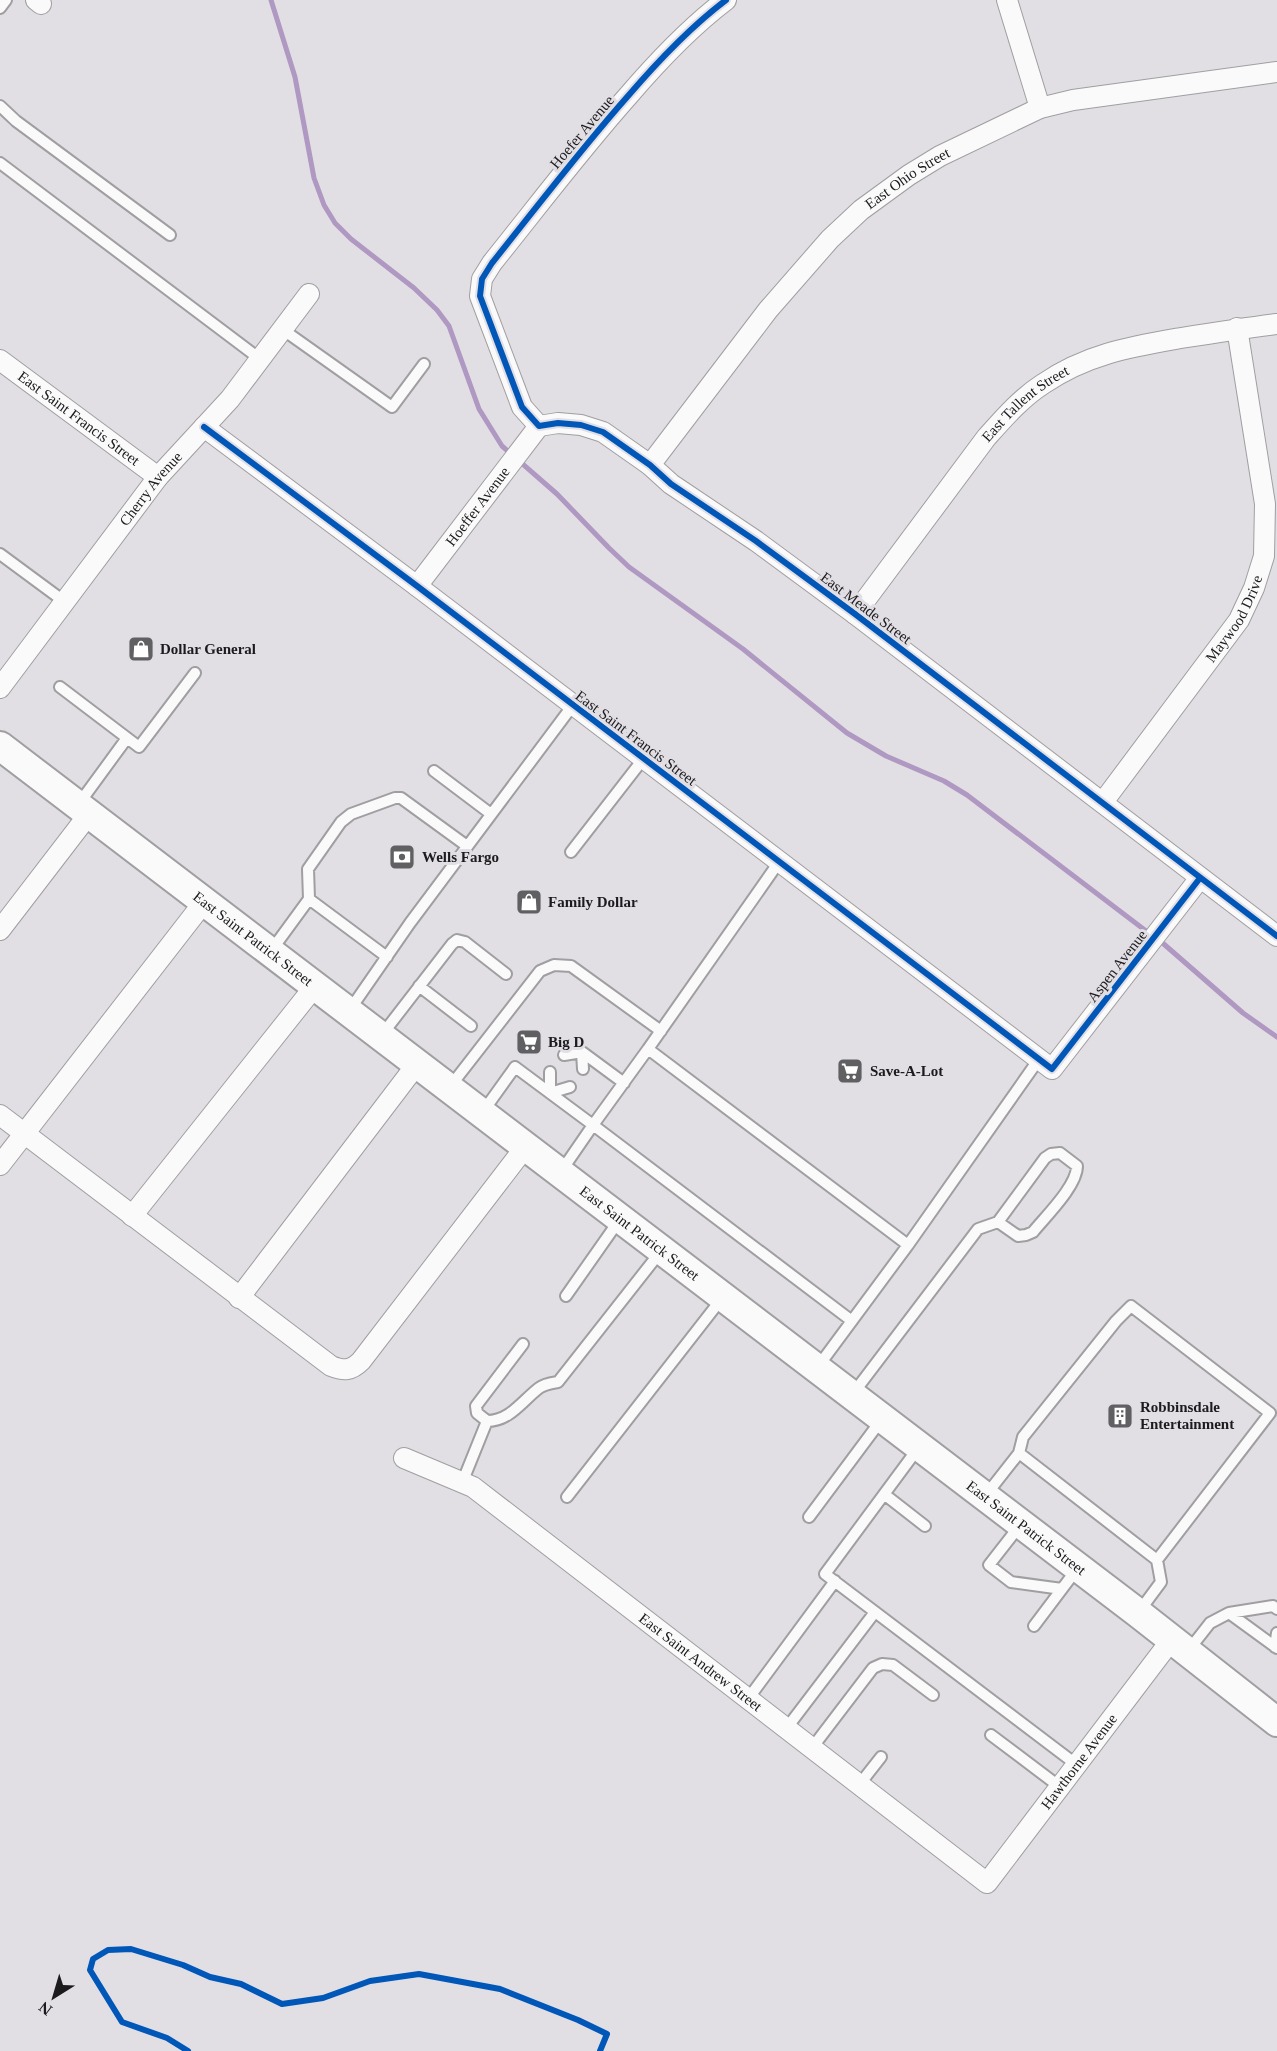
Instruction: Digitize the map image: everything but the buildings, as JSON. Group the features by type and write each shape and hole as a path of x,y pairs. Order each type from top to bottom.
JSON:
{"main road":[{"name":"East Saint Patrick Street","path":"0,746 1021,1524 1070,1578 1138,1613 1277,1722"}],"street":[{"name":"Hoefer Avenue","path":"539,426 522,406 480,296 483,279 492,263 600,128 663,56 700,19 726,0"},
{"path":"1007,0 1040,108"},
{"name":"East Ohio Street","path":"650,465 786,287 830,239 861,210 909,175 940,156 1040,108 1072,100 1277,72"},
{"name":"Cherry Avenue","path":"0,688 158,477 230,399 309,294"},
{"name":"East Tallent Street","path":"855,614 986,438 1005,417 1042,385 1080,363 1120,349 1237,328 1277,324"},
{"name":"Maywood Drive","path":"1103,802 1239,620 1254,588 1264,556 1265,504 1237,328"},
{"name":"East Saint Francis Street","path":"0,360 158,477"},
{"name":"East Meade Street","path":"539,426 558,423 581,425 603,432 650,465 671,484 756,541 855,614 1277,936"},
{"name":"Hoeffer Avenue","path":"417,586 539,426"},
{"name":"East Saint Francis Street","path":"204,427 1046,1064"},
{"path":"0,930 83,809"},
{"name":"Aspen Avenue","path":"1046,1064 1135,962 1200,878"},
{"path":"0,1165 204,902"},
{"path":"132,1216 315,986"},
{"path":"239,1298 417,1064"},
{"path":"0,1115 239,1298 331,1366 344,1371 355,1368 526,1146"},
{"name":"East Saint Andrew Street","path":"404,1458 472,1487 987,1883"},
{"name":"Hawthorne Avenue","path":"987,1883 1077,1765 1180,1645"}],"lane":[{"path":"0,9 6,0"},
{"path":"0,106 16,121 170,235"},
{"path":"0,163 260,359"},
{"path":"282,329 392,407 424,364"},
{"path":"0,554 65,602"},
{"path":"60,687 139,747 195,673"},
{"path":"348,1011 467,846 573,705"},
{"path":"83,809 127,738"},
{"path":"571,852 644,758"},
{"path":"434,771 491,814"},
{"path":"270,952 309,899 308,869 341,822 351,814 395,798 406,800 467,846"},
{"path":"560,1173 779,862"},
{"path":"309,899 387,957"},
{"path":"380,1036 457,940 465,942 507,974"},
{"path":"449,1088 540,971 554,965 571,966 661,1031"},
{"path":"419,986 471,1026"},
{"path":"648,1049 908,1245"},
{"path":"564,1054 582,1052 624,1083"},
{"path":"582,1052 583,1069"},
{"path":"817,1368 1046,1064"},
{"path":"482,1113 515,1067 852,1321"},
{"path":"550,1072 550,1093"},
{"path":"550,1093 570,1087"},
{"path":"852,1395 978,1228 998,1222 1045,1158 1051,1154 1060,1153 1077,1166 1077,1174 1072,1184 1033,1232 1018,1236 998,1222"},
{"path":"566,1296 620,1219"},
{"path":"523,1344 477,1406 477,1413 487,1421 499,1421 519,1407 541,1386 558,1382 662,1250"},
{"path":"567,1497 723,1297"},
{"path":"985,1497 1019,1453 1023,1437 1116,1321 1131,1306 1270,1413 1156,1560"},
{"path":"809,1517 883,1418"},
{"path":"462,1483 487,1421"},
{"path":"919,1446 825,1574 1077,1765"},
{"path":"1019,1453 1156,1560 1161,1582 1138,1613"},
{"path":"884,1494 924,1526"},
{"path":"1021,1524 989,1565 1011,1582 1070,1578"},
{"path":"1034,1626 1070,1578"},
{"path":"748,1699 835,1581"},
{"path":"1180,1645 1209,1623 1229,1613 1275,1605"},
{"path":"786,1729 875,1612"},
{"path":"1229,1613 1276,1647"},
{"path":"1276,1647 1277,1633"},
{"path":"812,1748 873,1668 882,1664 893,1665 933,1695"},
{"path":"991,1735 1060,1787"},
{"path":"859,1785 881,1757"}],"waterway":[{"path":"271,0 295,77 314,178 324,205 335,223 351,239 414,288 437,310 449,326 479,409 502,446 557,494 629,567 743,649 847,733 886,756 944,781 967,795 1150,934"},
{"path":"1158,939 1243,1013 1277,1037"}],"cycle path":[{"path":"726,0 687,33 639,83 559,179 492,263 482,279 480,296 522,407 539,426 558,423 581,425 603,432 650,465 671,484 756,541 855,614 1277,936"},
{"path":"204,427 1052,1069 1200,878"},
{"path":"188,2051 167,2038 122,2022 90,1970 93,1959 108,1950 131,1949 183,1965 210,1977 241,1984 282,2004 323,1998 370,1981 419,1974 500,1989 578,2020 607,2034 600,2051"}],"place":[{"name":"Dollar General","path":"141,649"},
{"name":"Wells Fargo","path":"402,857"},
{"name":"Family Dollar","path":"529,902"},
{"name":"Big D","path":"529,1042"},
{"name":"Save-A-Lot","path":"850,1071"},
{"name":"Robbinsdale Entertainment","path":"1120,1416"}]}
